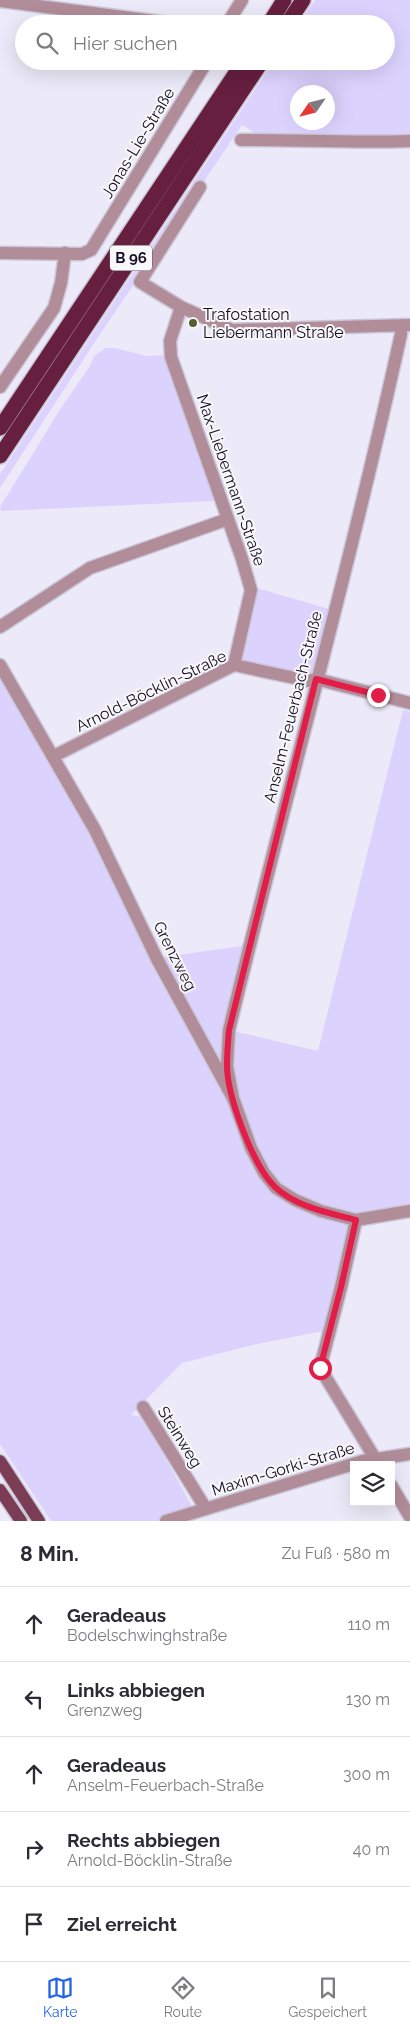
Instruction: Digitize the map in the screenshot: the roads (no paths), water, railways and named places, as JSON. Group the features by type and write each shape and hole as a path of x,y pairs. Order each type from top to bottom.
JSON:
{"highway":[{"path":"275,15 284,0"},
{"path":"293,15 303,0"},
{"name":"B 96","path":"0,428 238,70"},
{"name":"B 96","path":"0,456 256,70"}],"main road":[{"path":"0,1461 39,1521"},
{"path":"0,1490 21,1521"}],"street":[{"path":"233,15 242,0"},
{"path":"0,1 108,15"},
{"name":"Jonas-Lie-Straße","path":"65,254 82,254 91,250 98,242 202,70"},
{"path":"241,140 330,140 370,143 410,141"},
{"path":"200,187 140,282 181,307 232,330 405,325"},
{"path":"0,253 65,254 61,283 54,308 0,387"},
{"name":"Max-Liebermann-Straße","path":"181,307 170,341 171,357 242,559 250,590 234,665"},
{"name":"Anselm-Feuerbach-Straße","path":"233,1098 227,1066 229,1030 316,679 368,481 401,334 405,325"},
{"path":"0,627 90,568 228,519"},
{"name":"Grenzweg","path":"0,665 95,830 157,959 233,1098 251,1148 264,1173 276,1188 295,1200 321,1211 356,1220"},
{"name":"Arnold-Böcklin-Straße","path":"54,756 234,665 309,682 316,679 410,703"},
{"path":"376,1461 320,1368 356,1220 410,1212"},
{"name":"Steinweg","path":"143,1408 200,1514"},
{"name":"Maxim-Gorki-Straße","path":"381,1461 410,1454"},
{"name":"Maxim-Gorki-Straße","path":"166,1521 200,1514 350,1465"},
{"path":"395,1493 410,1517"}],"place":[{"name":"Trafostation Liebermann Straße","path":"193,323"}]}
